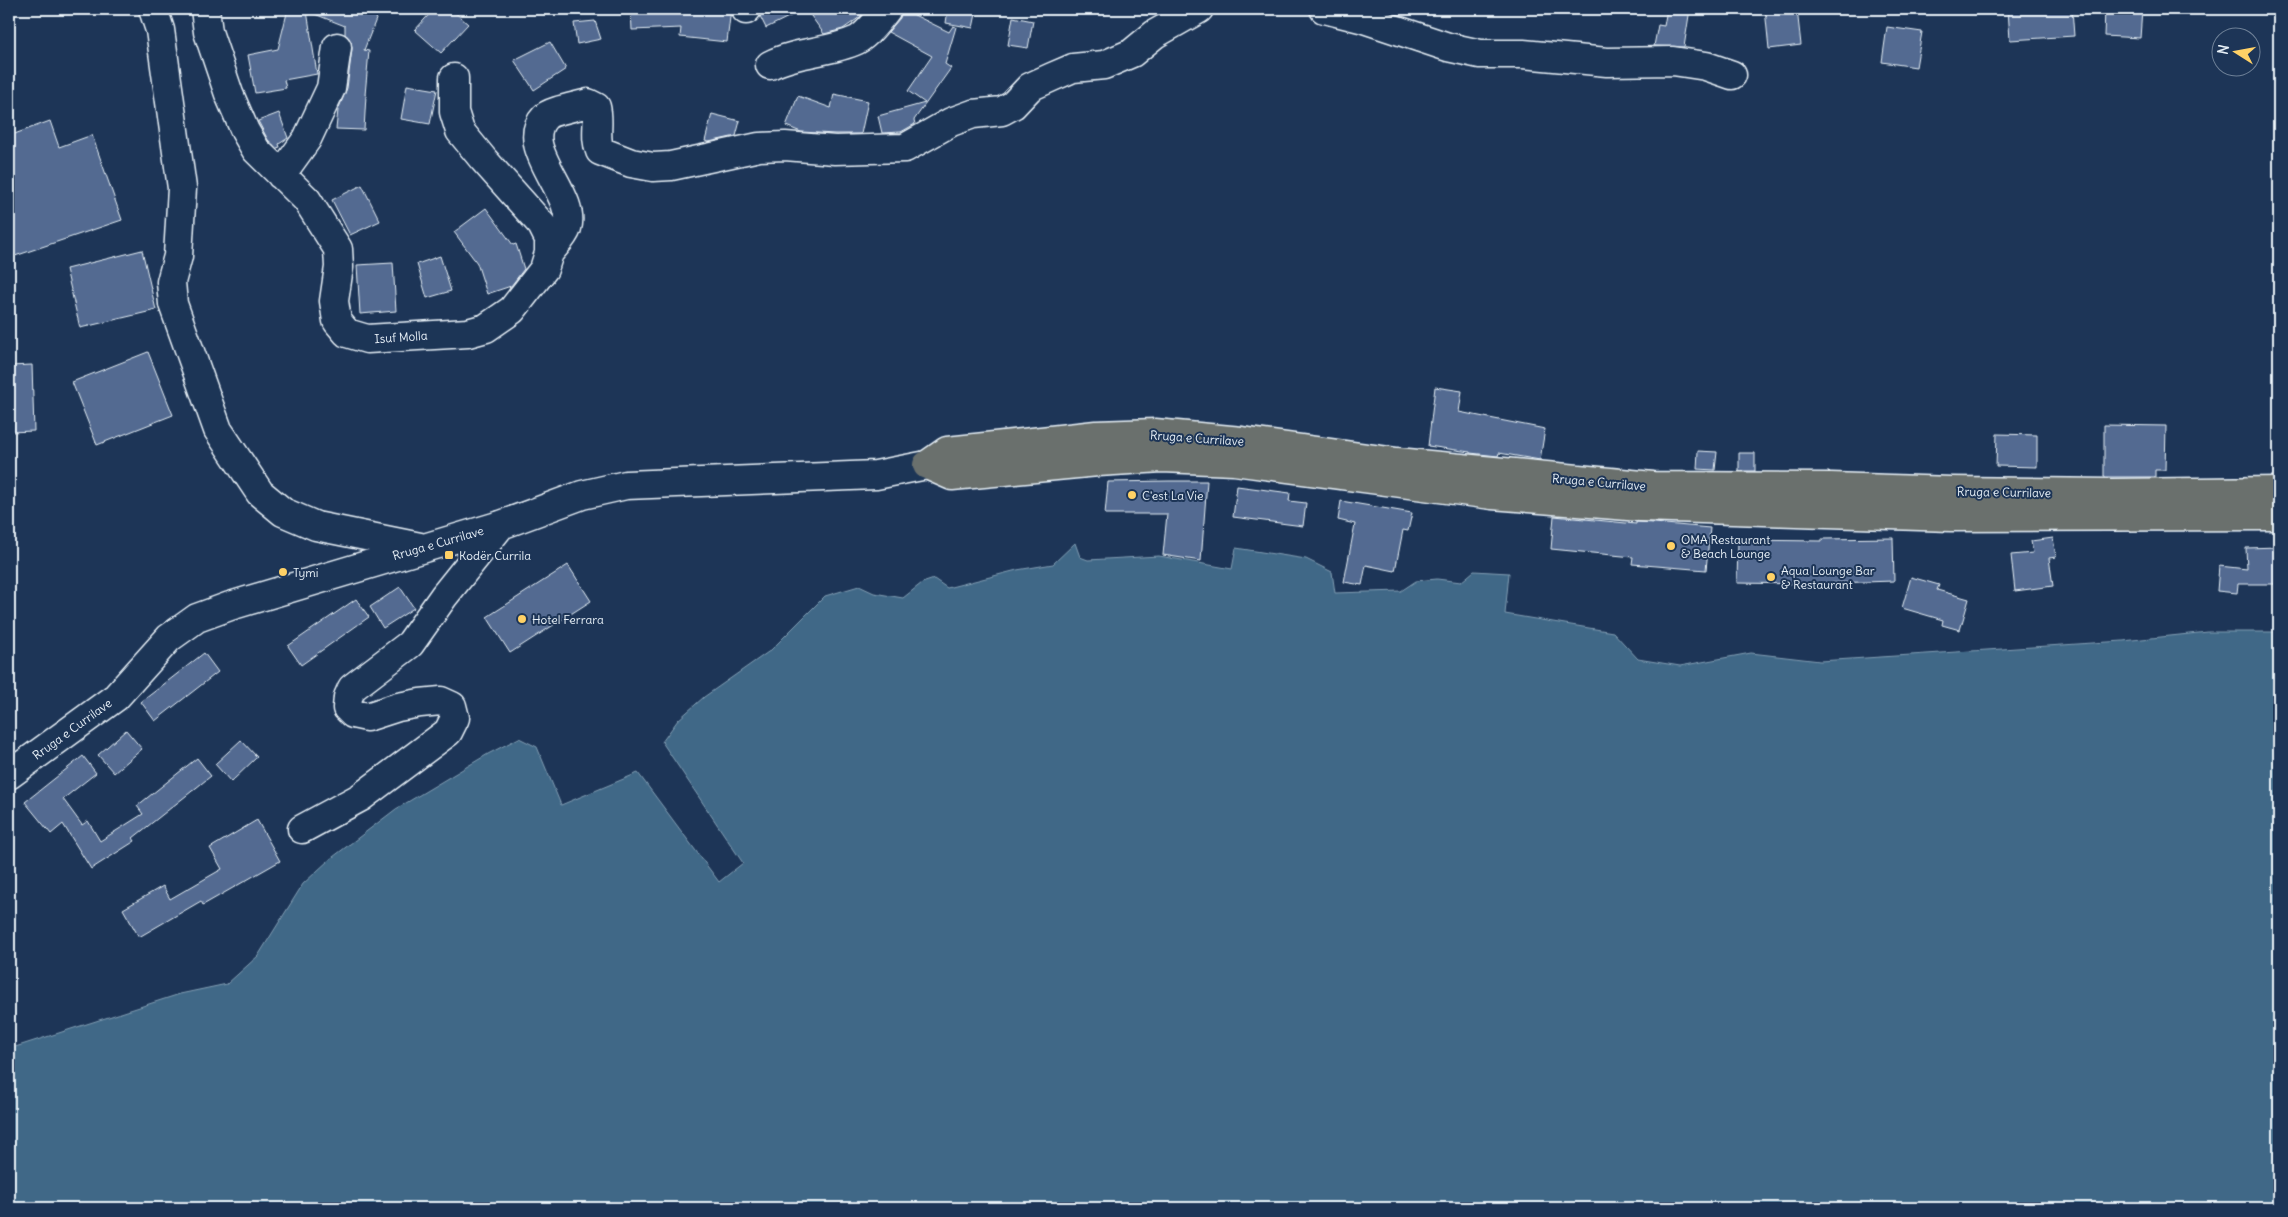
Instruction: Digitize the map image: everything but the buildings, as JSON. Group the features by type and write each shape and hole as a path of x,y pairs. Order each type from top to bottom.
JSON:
{"main road":[{"name":"Rruga e Currilave","path":"926,465 948,451 1096,435 1155,433 1242,440 1406,463 1653,486 1832,487 1962,492 2112,494 2279,491"},
{"name":"Rruga e Currilave","path":"926,465 952,476 1107,461 1162,458 1234,461 1492,494 1649,508 1952,517 2279,516"}],"street":[{"path":"154,9 160,30 182,188 178,256 171,282 173,304 218,430 260,494 283,512 316,526 424,547"},
{"name":"Isuf Molla","path":"205,9 208,32 229,94 245,131 256,150 307,200 338,249 339,266 334,301 336,321 347,333 367,340 468,333 486,328 512,310 544,269 549,253 567,229 568,208 541,158 538,136 540,124 546,116 588,103 596,107 599,117 597,144 600,151 631,163 653,167 671,166 759,147 785,146 835,150 905,148 951,122 973,114 1002,111 1013,105 1030,87 1073,68 1104,65 1132,54 1155,34 1199,9"},
{"path":"770,66 784,58 818,52 858,39 879,20 887,9"},
{"path":"1324,9 1424,40 1480,54 1531,55 1608,62 1673,61 1706,66 1732,75"},
{"path":"281,175 307,139 331,88 337,47"},
{"path":"454,78 454,112 460,131 482,159 542,225 549,239 549,253"},
{"name":"Rruga e Currilave","path":"9,775 116,697 169,638 197,618 501,524 582,495 626,485 876,475 926,465"},
{"path":"302,829 361,798 448,732 455,718 452,706 441,700 398,707 367,717 353,714 347,708 348,697 352,688 410,644 444,596 501,524"}],"water":[{"path":"1075,543 1080,557 1088,560 1159,556 1232,569 1236,548 1306,559 1332,572 1335,593 1401,591 1416,581 1437,579 1461,582 1474,571 1509,573 1505,614 1613,632 1638,659 1680,666 1751,653 1820,661 2123,641 2208,632 2279,632 2279,1208 9,1208 9,1049 180,994 227,984 258,956 303,884 329,860 396,809 488,754 519,738 537,747 561,805 638,773 719,882 743,863 662,742 678,720 704,697 771,650 825,596 859,586 874,593 903,598 922,583 934,579 947,588 1017,570 1053,564"}],"place":[{"name":"C'est La Vie","path":"1132,495"},
{"name":"OMA Restaurant & Beach Lounge","path":"1671,546"},
{"name":"Kodër Currila","path":"449,555"},
{"name":"Tymi","path":"283,572"},
{"name":"Aqua Lounge Bar & Restaurant","path":"1771,577"},
{"name":"Hotel Ferrara","path":"522,619"}]}
